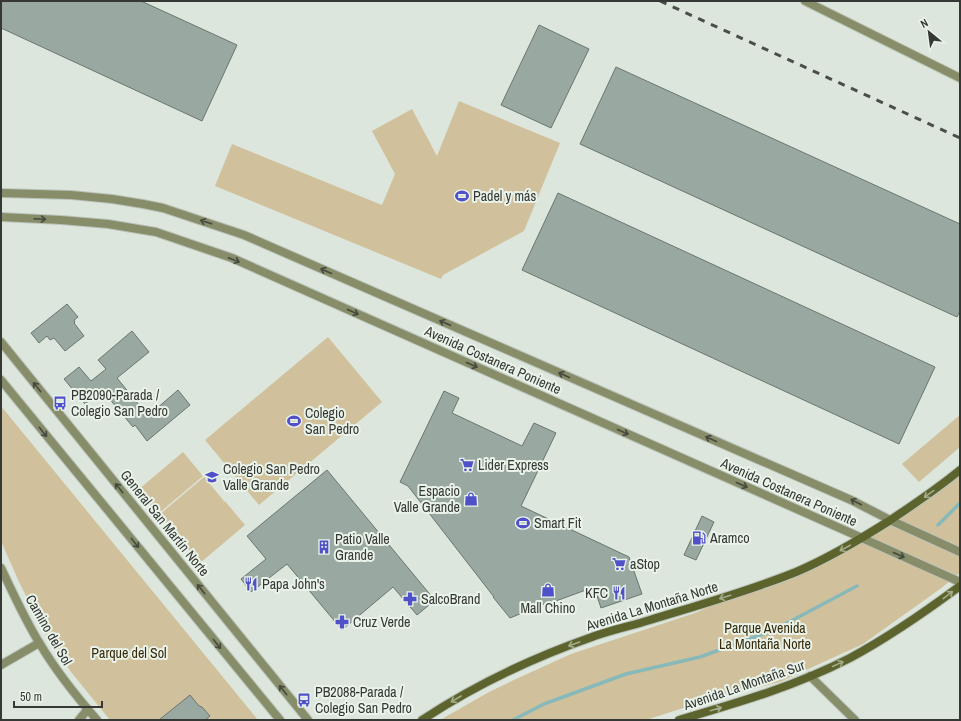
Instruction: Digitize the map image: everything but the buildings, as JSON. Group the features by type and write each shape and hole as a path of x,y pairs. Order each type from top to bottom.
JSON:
{"main road":[{"name":"Avenida La Montaña Norte","path":"422,720 459,697 494,678 550,652 594,636 747,590 797,571 862,538 918,502 960,470"},
{"name":"Avenida La Montaña Sur","path":"678,720 754,698 810,676 849,658 881,641 933,607 960,586"}],"street":[{"path":"805,1 960,78"},
{"name":"Avenida Costanera Poniente","path":"1,193 71,195 112,199 163,208 244,234 851,500 890,520 960,552"},
{"name":"Avenida Costanera Poniente","path":"1,217 108,224 156,232 232,258 960,582"},
{"name":"General San Martín Norte","path":"1,342 308,720"},
{"path":"1,380 280,720"},
{"name":"Camino del Sol","path":"1,568 39,643 60,674 97,720"},
{"path":"1,665 39,643"},
{"path":"810,676 855,720"},
{"path":"79,720 88,709"}],"green space":[{"name":"Padel y más","path":"459,101 560,143 524,231 443,275 441,279 215,186 232,144 382,205 395,174 372,131 412,109 437,156"},
{"name":"Colegio San Pedro","path":"328,337 382,402 259,505 205,440"},
{"name":"Parque del Sol","path":"1,406 258,720 110,720 71,672 45,633 19,582 1,541"},
{"path":"960,415 960,447 919,482 902,464"},
{"path":"183,452 203,476 158,514 138,490"},
{"name":"Parque Avenida La Montaña Norte","path":"960,474 960,573 863,644 780,682 702,702 646,720 440,720 489,692 571,654 695,613 845,549"},
{"path":"204,477 224,501 223,503 225,501 245,525 200,563 159,515"}],"waterway":[{"path":"938,525 960,503"},
{"path":"513,720 544,704 626,674 700,657 774,630 857,586"}],"railway":[{"path":"660,1 960,138"}],"place":[{"name":"Padel y más","path":"462,196"},
{"name":"PB2090-Parada / Colegio San Pedro","path":"60,403"},
{"name":"Colegio San Pedro","path":"294,421"},
{"name":"Lider Express","path":"467,465"},
{"name":"Colegio San Pedro Valle Grande","path":"212,477"},
{"name":"Espacio Valle Grande","path":"471,499"},
{"name":"Smart Fit","path":"523,523"},
{"name":"Aramco","path":"699,538"},
{"name":"Patio Valle Grande","path":"324,547"},
{"name":"aStop","path":"619,564"},
{"name":"Papa John's","path":"251,584"},
{"name":"Mall Chino","path":"548,590"},
{"name":"KFC","path":"619,593"},
{"name":"SalcoBrand","path":"410,599"},
{"name":"Cruz Verde","path":"342,622"},
{"name":"PB2088-Parada / Colegio San Pedro","path":"304,700"}]}
